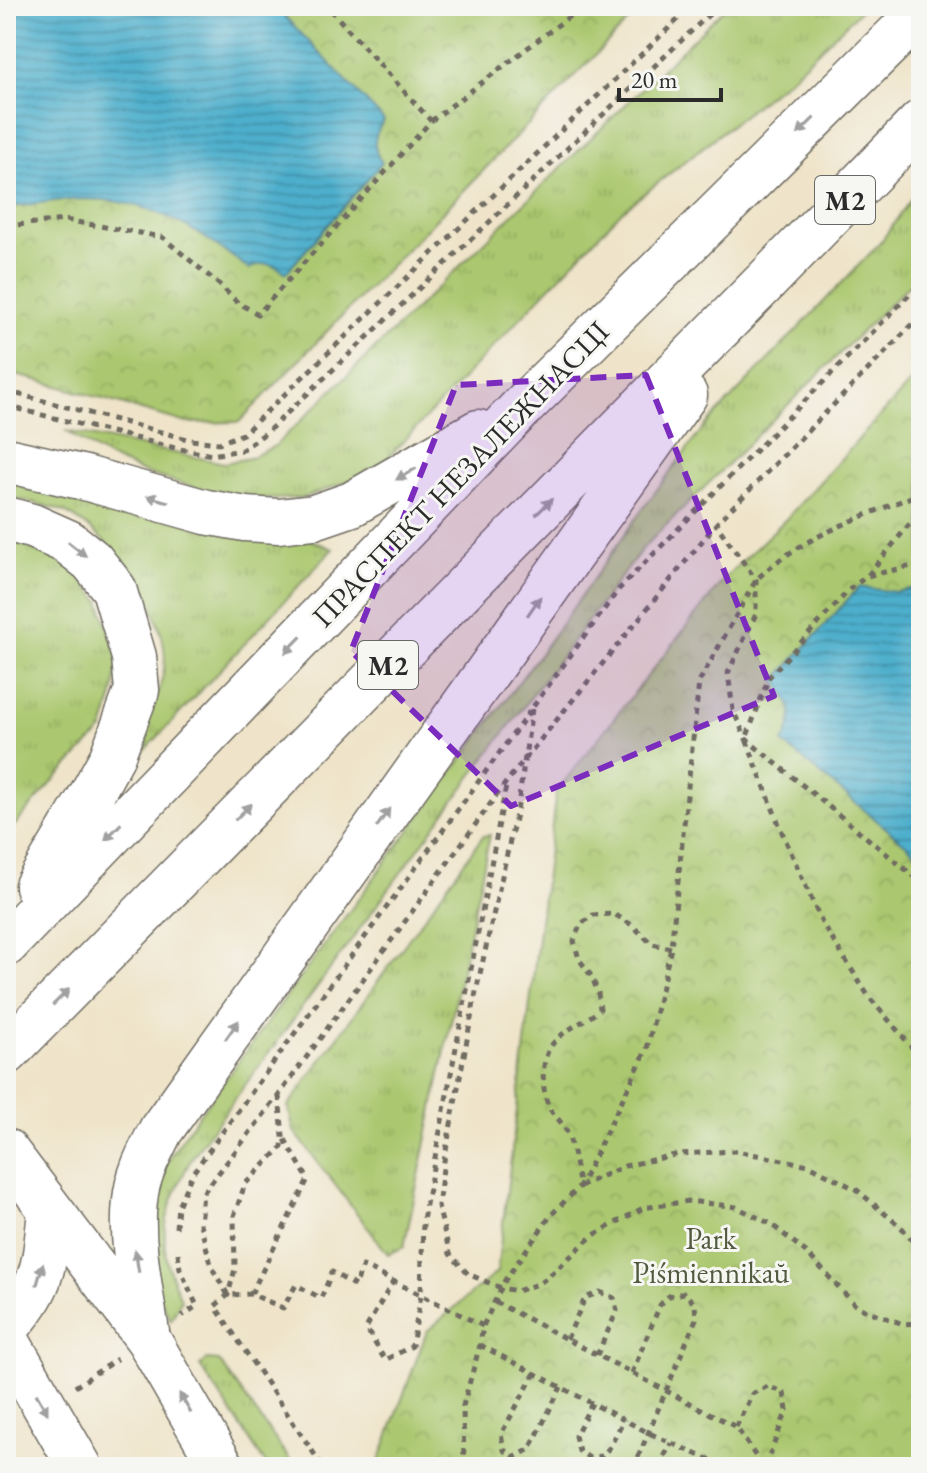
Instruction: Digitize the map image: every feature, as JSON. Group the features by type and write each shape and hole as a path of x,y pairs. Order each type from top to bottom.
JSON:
{"main road":[{"name":"ПРАСПЕКТ НЕЗАЛЕЖНАСЦІ","path":"6,944 522,407 921,12"},
{"name":"М2","path":"6,1053 921,122"},
{"path":"148,1339 134,1240 135,1199 144,1163 161,1130 769,278"},
{"path":"6,460 85,478 206,512 279,521 314,517 352,504 522,407"},
{"path":"6,519 32,526 68,542 92,561 114,589 134,657 137,690 112,757 6,937"},
{"path":"6,1151 148,1339 222,1467"},
{"path":"6,1328 25,1307 38,1284 50,1211"},
{"path":"6,1339 80,1467"}],"path":[{"path":"327,6 431,121"},
{"path":"6,226 65,220 162,237 238,303 258,314 431,121 583,6"},
{"path":"6,391 191,440 219,443 243,434 692,6"},
{"path":"6,406 212,455 242,450 279,421 718,6"},
{"path":"175,1234 178,1206 192,1174 619,589 921,283"},
{"path":"228,1295 212,1268 200,1224 203,1193 279,1095 526,756 716,524 921,316"},
{"path":"464,1467 463,1406 483,1326 505,1280 551,1215 580,1186 647,1049 671,948 699,682 756,580 780,557 845,523 921,493"},
{"path":"746,739 769,677 850,589 867,576 921,510"},
{"path":"716,524 756,580 756,614 728,673 733,710 822,923 869,997 921,1058"},
{"path":"867,576 921,564"},
{"path":"532,707 518,805 467,1035 438,1206 450,1254 468,1274 501,1288 517,1291 540,1283 592,1236 643,1208 689,1201 736,1207 771,1224 806,1252 857,1307 903,1324 921,1323"},
{"path":"746,739 921,882"},
{"path":"394,1280 366,1328 385,1360 412,1346 421,1295 423,1220 507,781"},
{"path":"580,1186 569,1138 562,1121 550,1110 545,1095 543,1073 549,1048 565,1031 591,1018 600,1009 592,977 579,959 574,941 580,925 593,915 614,914 632,925 652,944 671,948"},
{"path":"279,1095 282,1147 245,1184 234,1216 235,1269 228,1295 215,1306 323,1467"},
{"path":"251,1294 308,1179 283,1136"},
{"path":"580,1186 625,1166 679,1154 736,1151 809,1165 857,1190 903,1229 921,1252"},
{"path":"45,1408 197,1306 180,1269 177,1246"},
{"path":"228,1295 251,1294 283,1308 296,1285 321,1298 332,1272 355,1286 363,1266 483,1326"},
{"path":"567,1339 585,1298 600,1292 614,1298 617,1311 597,1355"},
{"path":"632,1373 660,1305 669,1296 684,1293 695,1304 696,1319 634,1467"},
{"path":"495,1302 736,1427 764,1467"},
{"path":"480,1345 649,1433 719,1464 746,1467"},
{"path":"535,1373 501,1434 504,1450 515,1457 530,1449 561,1387"},
{"path":"736,1427 752,1394 768,1386 784,1393 787,1410 764,1467"},
{"path":"592,1403 575,1436 579,1451 588,1457 602,1456 624,1419"},
{"path":"659,1467 671,1443"},
{"path":"6,1452 13,1467"},
{"path":"693,1467 698,1455"}],"highlighted area":[{"path":"646,375 774,696 511,806 351,651 456,385"}],"green space":[{"path":"6,6 643,6 239,422 187,423 6,373"},
{"path":"727,6 865,6 789,79 621,212 383,463 354,479 303,498 225,496 145,473 106,456 65,431 224,463 250,458 275,446"},
{"path":"921,185 921,273 642,549 193,1156 174,1195 166,1222 165,1251 181,1300 171,1320 148,1274 144,1225 167,1162 190,1127 704,427 880,243"},
{"name":"Park Piśmiennikaŭ","path":"921,371 921,1467 377,1467 427,1331 497,1272 556,792 726,577 787,518"},
{"path":"6,472 303,537 333,549 123,774 160,687 165,659 156,617 137,578 105,542 65,512 6,497"},
{"path":"6,540 45,551 69,564 100,601 118,658 114,692 103,730 6,835"},
{"path":"490,835 404,1247 388,1254 294,1131 288,1106 483,836"},
{"path":"207,1360 219,1361 295,1467 268,1467 200,1366"}],"water":[{"path":"6,6 275,6 384,120 375,141 382,163 286,273 268,264 249,269 207,239 166,216 120,202 68,200 6,208"},
{"path":"859,587 895,592 921,587 921,857 783,743 792,717 786,696 775,680"}]}
